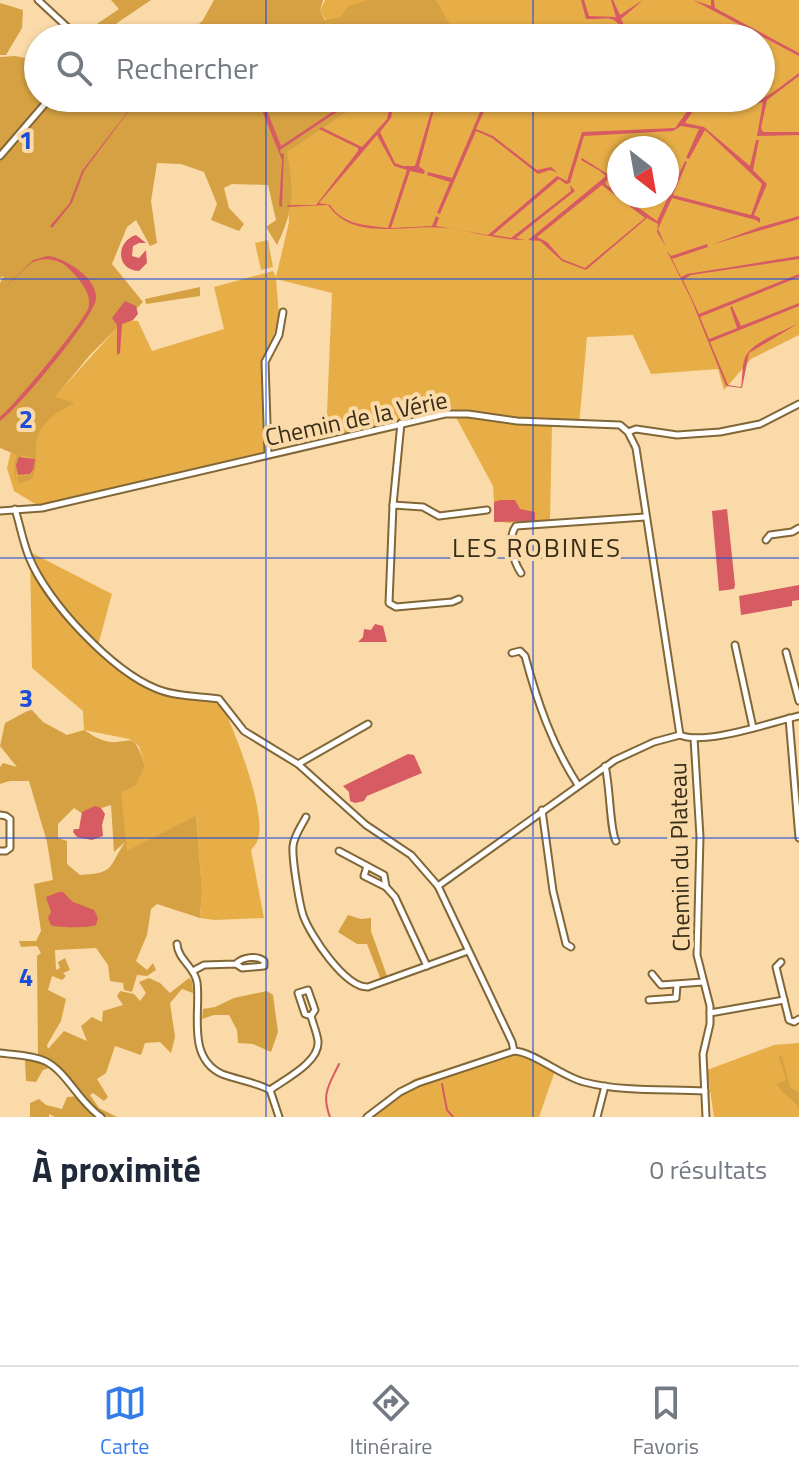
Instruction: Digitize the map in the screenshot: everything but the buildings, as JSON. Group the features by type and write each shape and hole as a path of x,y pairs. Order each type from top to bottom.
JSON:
{"street":[{"path":"38,0 64,24"},
{"path":"0,156 38,112"},
{"path":"268,454 268,410 263,376 265,362 279,335 283,312"},
{"name":"Chemin de la Vérie","path":"0,511 42,508 445,414 517,421 612,424 628,432 636,429 661,434 701,435 760,424 799,404"},
{"path":"401,423 393,505 391,605 399,607 459,599"},
{"path":"628,432 636,448 680,735"},
{"path":"393,505 423,507 432,515 439,516 487,510"},
{"path":"15,509 29,557 37,572 52,596 93,642 143,683 171,694 219,699 244,731 298,764 366,825 411,855 438,886 514,1051"},
{"path":"521,573 514,560 511,538 516,526 645,517"},
{"path":"766,540 770,535 799,528"},
{"path":"735,645 753,728"},
{"path":"512,653 520,651 525,656 549,730 562,760 578,785"},
{"path":"786,652 799,701"},
{"path":"438,886 605,766 637,748 680,735 694,738 799,716"},
{"path":"789,718 799,838"},
{"path":"298,764 368,724"},
{"name":"Chemin du Plateau","path":"694,738 700,837 697,946 710,1013 703,1054 706,1117"},
{"path":"605,766 612,808 612,835 616,841"},
{"path":"542,810 553,891 566,944 571,947"},
{"path":"0,815 10,819 10,848 0,851"},
{"path":"306,817 293,845 301,906 327,955 353,983 364,988 468,951"},
{"path":"339,851 384,875 386,887"},
{"path":"367,866 364,876 386,887 402,908 427,966"},
{"path":"177,944 177,951 197,981 197,1039 209,1064 220,1073 270,1090"},
{"path":"193,971 204,965 236,964 242,968 260,968 264,966 264,961 260,958 242,958 236,964"},
{"path":"781,962 776,967 789,1020 794,1022 799,1019"},
{"path":"652,974 661,985 703,982"},
{"path":"649,1000 676,998 677,985"},
{"path":"270,1090 317,1051 318,1040 311,1016 315,1010 308,990 298,993 305,1014 311,1016"},
{"path":"710,1013 784,1000"},
{"path":"367,1117 400,1092 418,1083 514,1051 530,1055 568,1077 605,1086 705,1091"},
{"path":"0,1053 35,1058 52,1065 81,1101 101,1117"},
{"path":"597,1117 605,1086"},
{"path":"270,1090 279,1117"}],"shaded area":[{"path":"111,0 151,0 117,24 97,24 119,9"},
{"path":"214,0 323,0 320,11 325,20 340,17 349,6 368,0 436,0 450,24 199,24"},
{"path":"325,0 374,0 328,23 320,11"},
{"path":"432,0 799,0 799,335 751,359 724,390 718,369 651,374 633,335 587,337 579,425 552,425 550,520 495,521 493,486 452,410 326,437 332,293 276,279 279,315 273,338 263,357 266,452 37,505 14,491 7,468 11,451 33,421 124,320 138,321 152,351 224,329 214,287 273,271 276,277 289,222 284,153 347,112 775,112 775,24 441,24"},
{"path":"581,0 584,0 589,16 616,17 611,0 620,15 643,0 621,19 624,24 611,19 586,19"},
{"path":"693,0 711,6 711,0 714,0 715,8 745,24 738,24"},
{"path":"0,3 23,10 22,28 6,55 0,55"},
{"path":"775,40 799,53 799,56 775,43"},
{"path":"0,57 24,58 24,112 347,112 287,152 291,200 287,221 277,245 266,227 276,220 268,185 232,184 224,188 229,208 244,224 239,231 211,220 217,204 204,172 181,164 157,163 151,201 157,243 150,246 136,220 127,227 112,264 143,302 90,355 55,397 75,403 55,414 44,425 37,438 32,479 18,484 17,477 32,474 34,458 22,455 15,482 17,455 0,448 0,283 4,276 0,278"},
{"path":"799,73 799,76 775,94 775,90"},
{"path":"128,112 84,171 72,203 52,228 50,226 69,204 82,171"},
{"path":"263,112 268,112 281,146 332,112 337,112 280,150 281,154 284,153 282,207 279,206 282,160"},
{"path":"389,112 392,112 380,132 395,163 415,166 433,112 419,166 425,171 424,174 410,171 391,228 432,226 436,216 439,218 436,226 488,235 557,176 567,181 582,132 675,128 687,112 692,112 685,123 704,127 750,166 756,140 759,140 753,170 767,184 754,215 760,218 760,223 679,200 679,197 751,215 762,184 705,130 689,159 686,158 699,129 681,126 673,131 584,136 570,183 559,179 493,235 511,238 571,191 570,185 575,191 516,238 525,240 505,239 445,228 382,229 366,228 339,217 328,205 286,207 316,205 358,151 358,148 319,129 321,127 362,147 387,119","holes":["377,135 394,166 407,170 388,228 348,220 330,205 319,203"]},
{"path":"480,112 484,112 476,129 493,136 537,170 551,167 557,172 550,170 538,174 492,138 476,131 440,214 437,213 450,182 427,175 428,172 452,178"},
{"path":"761,112 764,112 763,132 799,132 799,135 757,136"},
{"path":"582,158 607,174 607,189 602,185 537,237 547,242 562,259 585,268 645,218 632,208 639,208 657,221 663,208 667,208 658,229 666,247 657,232 658,224 647,218 586,270 562,261 540,241 528,240 606,176"},
{"path":"687,162 679,181 679,174"},
{"path":"799,216 799,219 711,245 760,227"},
{"path":"136,235 146,243 133,246 132,256 139,258 146,250 147,263 139,271 126,266 121,255 125,243"},
{"path":"268,240 273,267 261,270 255,243"},
{"path":"707,244 708,247 672,259 681,277 687,274 799,256 799,259 691,275 683,280 699,314 799,274 799,277 700,317 709,339 737,328 732,306 741,326 799,303 799,306 710,342 728,385 741,387 744,362 751,349 799,323 749,353 742,388 726,386 691,299 667,251 671,256"},
{"path":"48,256 79,270 92,284 96,299 83,324 54,362 0,421 0,417 47,365 88,309 89,297 75,275 62,263 49,259 31,263 0,292 33,260"},
{"path":"200,287 200,296 146,304 145,299"},
{"path":"125,301 136,306 138,314 133,320 122,324 120,353 117,355 117,325 112,318"},
{"path":"19,457 35,459 30,474 18,475 16,465"},
{"path":"515,500 520,509 535,512 535,521 494,522 494,502"},
{"path":"727,509 735,585 734,589 719,591 712,511"},
{"path":"30,552 112,594 97,649 115,664 166,695 220,702 241,749 258,810 258,839 251,850 264,918 200,918 202,890 196,815 126,852 118,784 145,766 139,746 129,739 84,730 83,711 32,668"},
{"path":"799,585 799,600 792,601 792,606 741,615 739,596"},
{"path":"375,624 383,626 387,642 358,642 363,637 364,629 371,630"},
{"path":"31,709 43,722 67,735 84,730 102,740 129,741 137,745 145,766 135,786 121,792 127,851 196,815 202,890 200,918 157,904 151,909 147,935 136,961 147,970 153,963 156,970 147,976 137,975 132,992 124,990 123,983 110,981 108,965 96,948 55,950 56,970 60,968 58,962 65,958 70,970 63,973 66,976 62,980 52,976 48,990 66,999 61,1021 47,1045 48,1049 64,1031 87,1041 81,1026 92,1017 102,1022 103,1011 123,1005 117,996 120,991 134,994 140,1001 146,993 139,982 149,978 170,993 189,978 192,981 193,993 182,989 170,1003 175,1037 171,1053 160,1042 145,1043 141,1055 115,1046 106,1073 97,1079 108,1097 104,1101 93,1093 90,1095 99,1108 117,1117 55,1117 49,1114 49,1117 30,1117 30,1103 39,1099 46,1105 62,1109 67,1097 79,1096 57,1065 43,1070 36,1082 26,1081 25,1060 32,1061 38,1055 37,956 41,953 37,946 21,947 19,941 36,941 41,931 34,884 53,880 47,842 29,781 0,784 0,767 3,763 17,767 0,746 5,723","holes":["111,805 114,852 125,842 105,871 80,875 67,864 67,841 58,838 58,824 74,808 83,814"]},
{"path":"408,754 414,755 422,773 367,796 364,801 350,801 349,792 343,786"},
{"path":"95,806 105,814 103,836 92,840 77,837 73,832 79,829 82,812"},
{"path":"59,892 73,902 94,910 98,918 96,925 51,925 46,897"},
{"path":"348,915 371,918 371,931 387,976 381,980 367,944 357,944 338,932"},
{"path":"267,991 273,995 278,1032 271,1052 253,1044 238,1043 237,1030 229,1015 202,1019 203,1009"},
{"path":"799,1043 799,1117 714,1117 707,1070 774,1045"},
{"path":"516,1047 556,1068 539,1117 361,1117 414,1079"},
{"path":"778,1054 782,1057 790,1087 799,1093 799,1110 777,1084 786,1080"}],"waterway":[{"path":"330,1117 326,1096 339,1064"},
{"path":"442,1084 447,1110 453,1117"}],"district":[{"name":"LES ROBINES","path":"537,547"}]}
